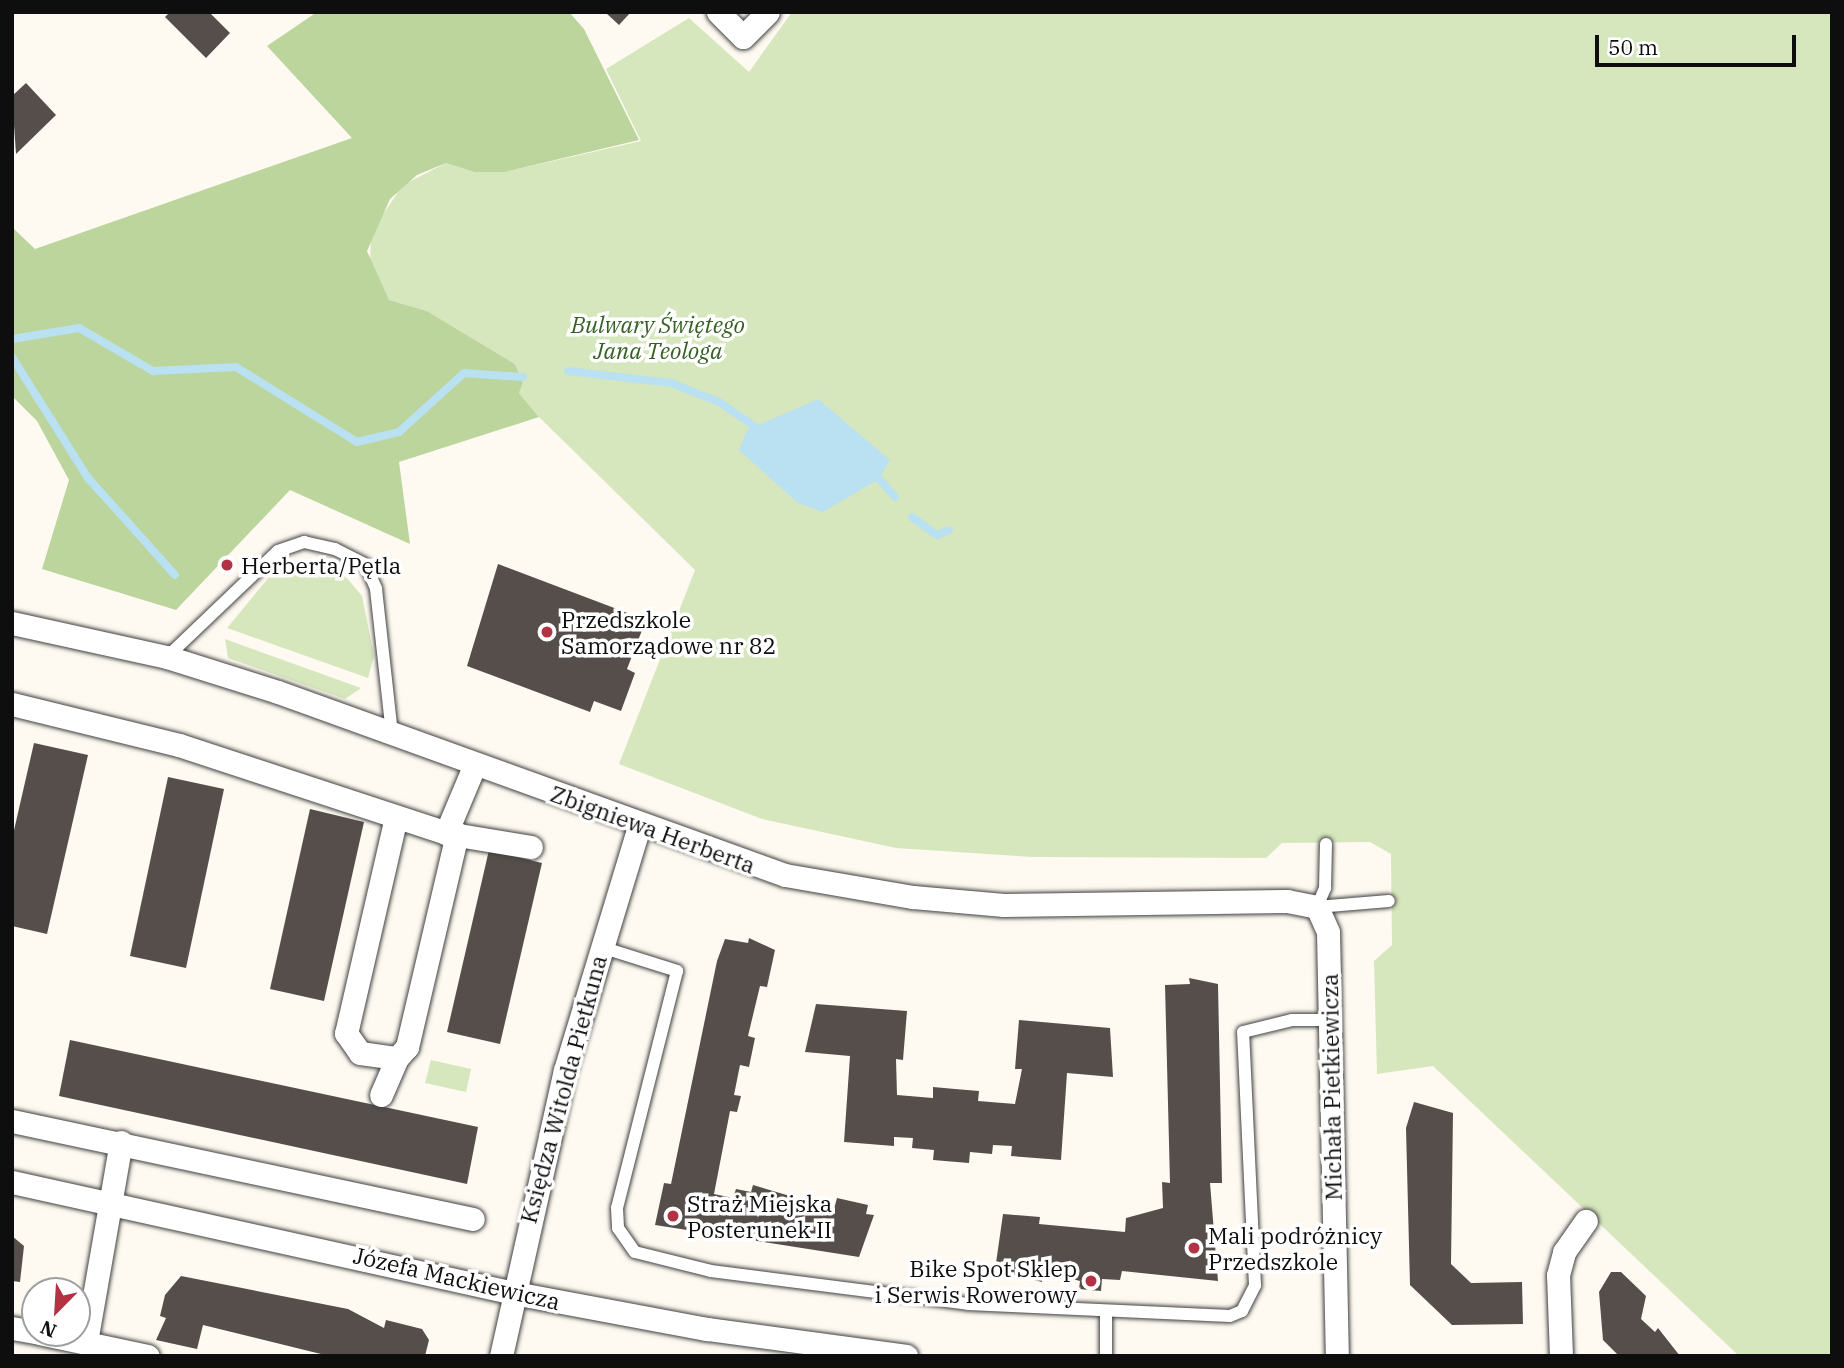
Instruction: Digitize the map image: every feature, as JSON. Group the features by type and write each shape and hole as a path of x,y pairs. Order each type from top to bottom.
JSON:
{"street":[{"path":"718,12 743,37 768,12"},
{"name":"Zbigniewa Herberta","path":"12,624 167,657 392,734 639,827 785,875 913,897 1014,905 1298,901 1317,907"},
{"path":"12,704 179,745 452,833 531,847"},
{"path":"381,1095 397,1058 407,1047 452,833 475,764"},
{"path":"396,817 346,1033 360,1053 397,1058"},
{"name":"Księdza Witolda Pietkuna","path":"501,1356 542,1158 601,947 639,827"},
{"name":"Michała Pietkiewicza","path":"1317,907 1328,922 1338,1356"},
{"path":"12,1121 121,1142 473,1219"},
{"path":"91,1312 121,1142"},
{"name":"Józefa Mackiewicza","path":"12,1182 110,1199 514,1293 708,1329 906,1356"},
{"path":"1561,1356 1558,1275 1564,1252 1586,1221"},
{"path":"91,1343 148,1356"}],"lane":[{"path":"167,657 278,551 304,542 335,549 366,565 376,589 392,734"},
{"path":"1326,844 1325,888 1317,907 1389,901"},
{"path":"601,947 677,971 617,1208 618,1228 635,1252 711,1271 914,1297 1106,1312 1230,1316 1250,1301 1255,1285 1243,1032 1292,1020 1329,1020"},
{"path":"1106,1312 1107,1356"}],"green space":[{"path":"317,12 569,12 584,29 639,140 505,172 474,172 446,163 417,175 390,199 367,251 389,300 427,311 515,364 523,383 519,393 539,417 399,462 410,544 290,490 176,610 42,569 69,480 37,421 12,396 12,227 35,249 352,138 267,46"},
{"name":"Bulwary Świętego Jana Teologa","path":"792,12 1832,12 1832,1356 1739,1356 1433,1066 1377,1074 1374,961 1392,945 1391,854 1370,842 1282,843 1266,858 1032,857 896,848 762,819 619,764 695,570 539,417 519,393 523,383 515,364 427,311 389,300 370,267 371,232 403,185 446,163 474,172 505,172 641,141 606,69 689,18 749,72"},
{"path":"304,562 342,572 362,596 374,656 368,678 227,628 270,576"},
{"path":"225,639 361,688 345,699 228,658"},
{"path":"431,1060 471,1069 466,1092 425,1083"}],"water":[{"path":"818,399 890,460 879,479 823,512 798,503 739,450 747,430"}],"building":[{"path":"170,12 209,12 230,33 206,58 165,17"},
{"path":"605,12 631,12 619,25"},
{"path":"26,83 56,115 16,154 12,96"},
{"path":"498,564 646,620 627,669 635,673 621,711 594,701 590,712 467,666"},
{"path":"34,743 88,755 47,934 12,926 12,839"},
{"path":"168,777 224,789 186,968 130,956"},
{"path":"310,809 364,822 324,1001 270,989"},
{"path":"489,850 542,863 500,1044 447,1032"},
{"path":"749,938 775,950 767,987 760,986 748,1036 755,1038 749,1067 740,1065 734,1095 741,1096 737,1112 730,1111 714,1194 733,1198 736,1189 751,1192 753,1185 834,1209 837,1198 868,1205 866,1214 874,1215 859,1257 655,1225 664,1183 671,1184 717,961 725,939 748,943"},
{"path":"1189,978 1218,984 1222,1183 1210,1183 1218,1281 1122,1271 1120,1280 1102,1279 1101,1291 1079,1289 1080,1281 1057,1275 1042,1274 1042,1282 995,1270 1003,1214 1040,1217 1039,1224 1125,1232 1126,1218 1163,1208 1162,1182 1170,1183 1165,985 1190,984"},
{"path":"816,1004 907,1011 903,1060 896,1059 897,1095 933,1098 933,1087 979,1091 978,1101 1015,1104 1022,1069 1015,1069 1019,1020 1110,1028 1113,1077 1067,1073 1061,1160 1011,1156 1012,1146 993,1145 992,1154 970,1152 969,1163 933,1160 934,1150 912,1148 913,1138 894,1137 894,1146 844,1142 850,1056 805,1052"},
{"path":"70,1040 478,1127 467,1184 59,1096"},
{"path":"1414,1102 1453,1113 1451,1264 1471,1283 1522,1282 1523,1324 1452,1325 1410,1285 1406,1128"},
{"path":"12,1236 24,1246 20,1282 12,1281"},
{"path":"1611,1272 1621,1272 1646,1296 1641,1319 1655,1332 1658,1328 1680,1356 1619,1356 1603,1340 1599,1292"},
{"path":"181,1276 348,1309 384,1328 386,1320 422,1329 429,1340 425,1356 329,1356 203,1325 197,1349 156,1340 166,1318 160,1316 165,1295"}],"waterway":[{"path":"12,339 79,328 153,371 236,367 357,442 399,432 464,373 523,377"},
{"path":"12,357 88,478 175,575"},
{"path":"568,371 671,383 719,402 754,426"},
{"path":"879,479 895,497"},
{"path":"912,517 937,535 949,530"}],"place":[{"name":"Herberta/Pętla","path":"227,565"},
{"name":"Przedszkole Samorządowe nr 82","path":"547,632"},
{"name":"Straż Miejska Posterunek II","path":"673,1216"},
{"name":"Mali podróżnicy Przedszkole","path":"1194,1248"},
{"name":"Bike Spot Sklep i Serwis Rowerowy","path":"1091,1281"}]}
